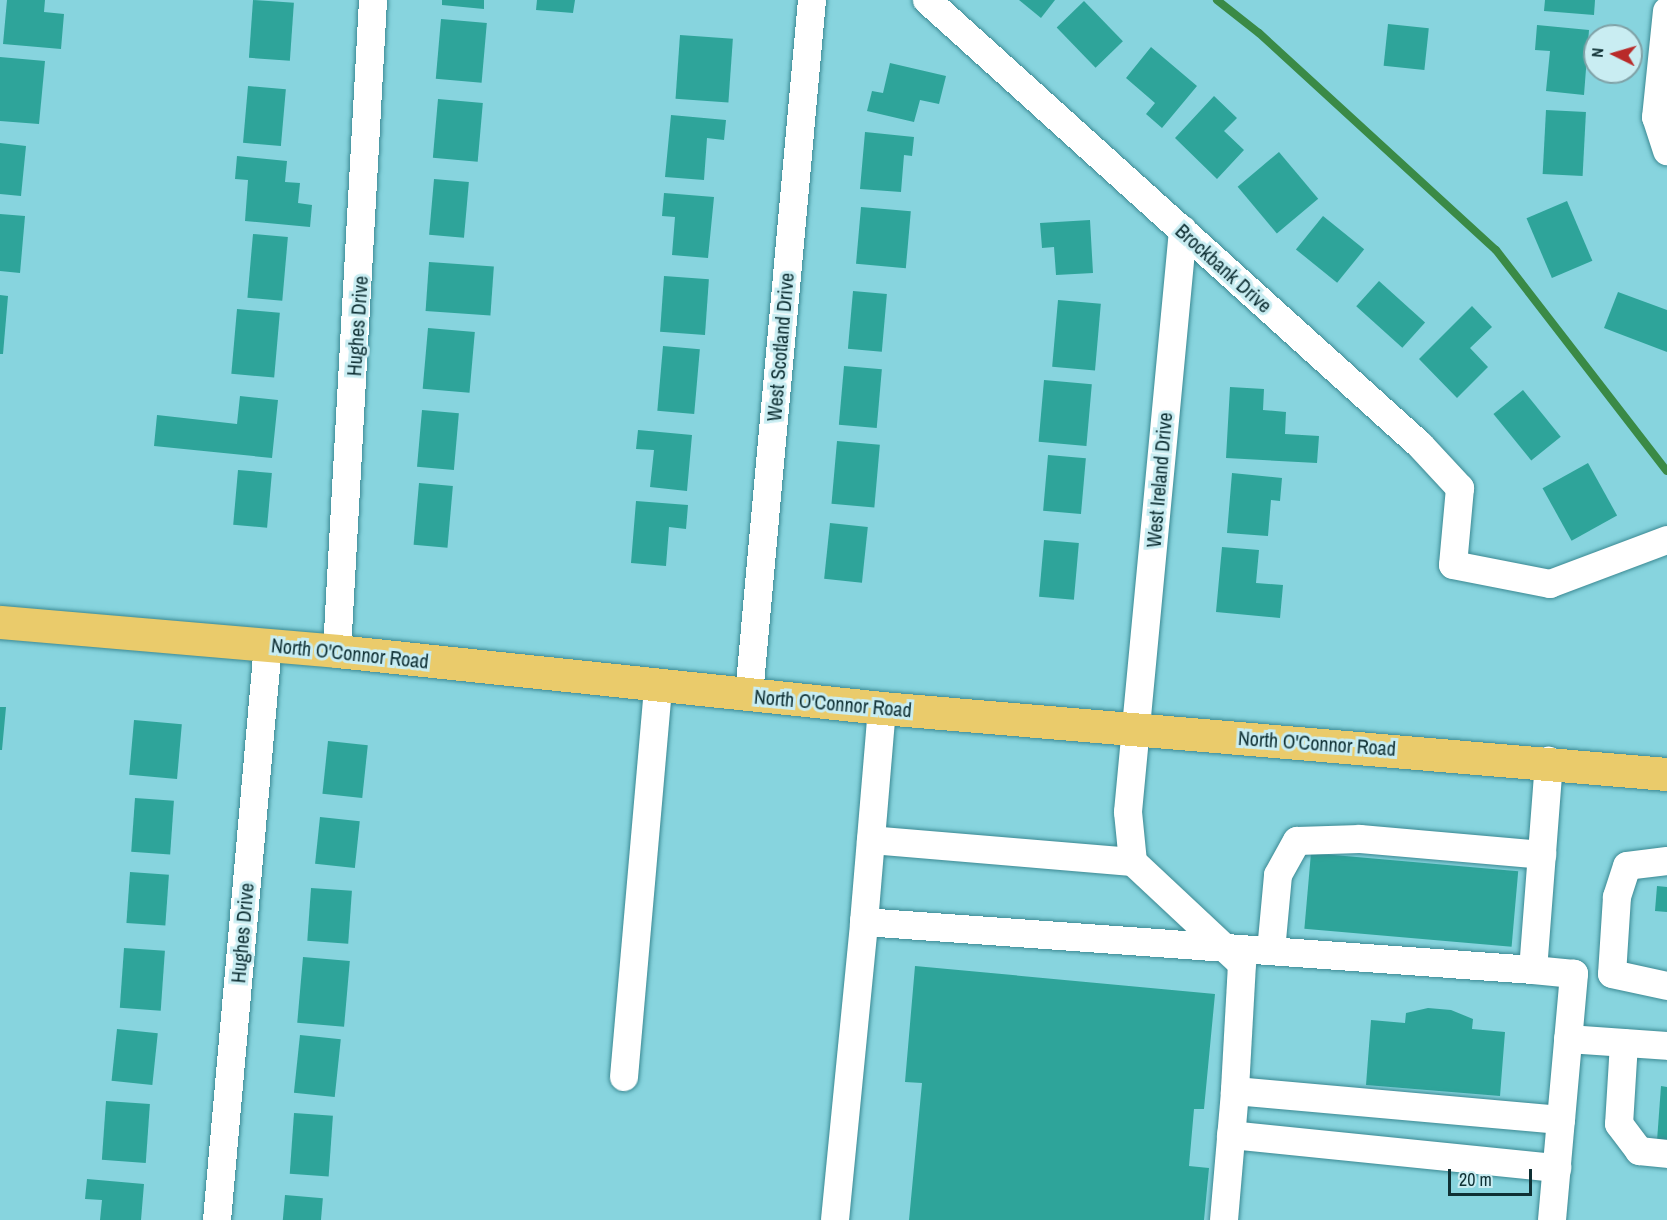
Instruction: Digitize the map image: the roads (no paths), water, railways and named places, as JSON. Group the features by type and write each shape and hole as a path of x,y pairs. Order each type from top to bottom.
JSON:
{"main road":[{"name":"North O'Connor Road","path":"0,622 337,651 882,708 1549,761 1667,774"}],"street":[{"name":"Hughes Drive","path":"337,651 373,0"},
{"name":"West Scotland Drive","path":"749,695 812,0"},
{"name":"Brockbank Drive","path":"927,0 1420,445 1460,488 1453,565 1550,584 1667,540"},
{"path":"1667,11 1656,117 1667,151"},
{"name":"West Ireland Drive","path":"1133,862 1128,812 1183,230"},
{"name":"Hughes Drive","path":"217,1220 268,645"},
{"path":"624,1077 658,686"},
{"path":"835,1220 882,708"},
{"path":"1533,970 1549,761"},
{"path":"1271,951 1278,875 1297,842 1360,839 1542,855"},
{"path":"871,840 1133,862 1242,964 1235,1091 1224,1220"},
{"path":"1667,861 1627,866 1617,897 1612,974 1667,986"},
{"path":"864,922 1574,974 1552,1220"},
{"path":"1568,1039 1667,1046"},
{"path":"1624,1043 1618,1124 1639,1151 1667,1154"},
{"path":"1235,1091 1561,1120"},
{"path":"1231,1135 1557,1168"}],"waterway":[{"path":"1217,0 1259,33 1496,250 1667,471"}]}
